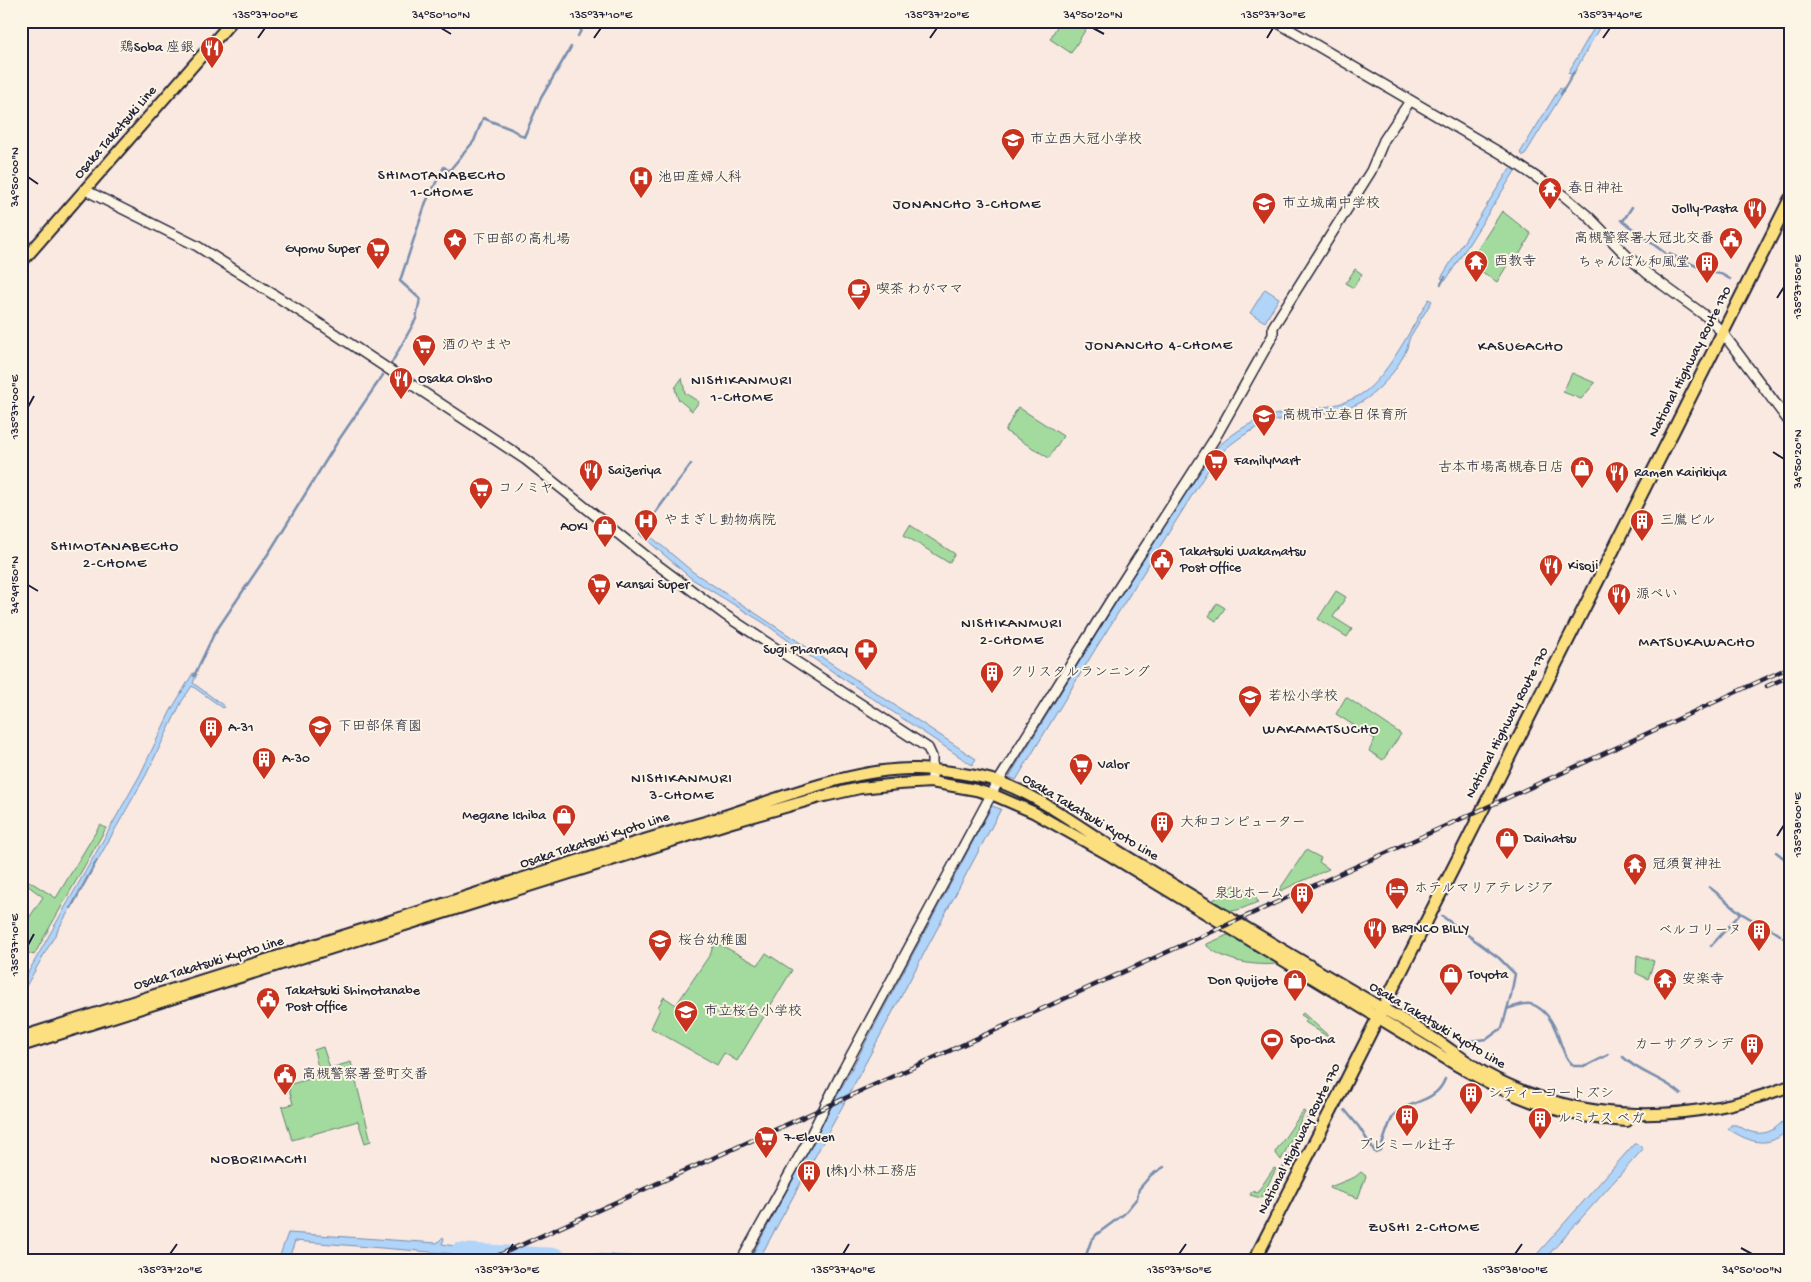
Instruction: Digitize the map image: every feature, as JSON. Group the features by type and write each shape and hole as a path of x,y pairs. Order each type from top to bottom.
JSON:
{"highway":[{"name":"National Highway Route 170","path":"1254,1261 1790,199"}],"main road":[{"name":"Osaka Takatsuki Line","path":"21,263 232,21"},
{"name":"Osaka Takatsuki Kyoto Line","path":"21,1037 868,774 916,769 982,778 1001,783 1038,801 1380,1012 1458,1066 1504,1091 1555,1110 1607,1120 1652,1121 1702,1117 1790,1094"},
{"name":"Osaka Takatsuki Kyoto Line","path":"21,1046 360,941 652,842 860,788 931,782 994,795 1032,812 1111,856 1174,896 1380,1012 1433,1038 1473,1066 1503,1082 1539,1097 1584,1109 1622,1114 1662,1115 1680,1114 1732,1104 1790,1086"}],"street":[{"path":"1275,21 1502,154 1549,184 1588,216 1624,254 1707,318 1722,332 1790,423"},
{"path":"741,1261 808,1141 841,1074 994,795 1110,603 1215,438 1273,335 1273,327 1371,171 1384,140 1410,101"},
{"path":"85,190 197,246 526,460 651,560 725,615 928,748 932,757 931,782"}],"green space":[{"path":"1060,21 1091,21 1071,53 1050,39"},
{"path":"1502,211 1531,234 1514,264 1509,262 1497,282 1469,263"},
{"path":"1355,269 1362,274 1353,288 1346,283"},
{"path":"1572,373 1595,383 1581,399 1563,392"},
{"path":"682,378 685,393 699,402 692,411 678,399 675,388"},
{"path":"1018,407 1063,436 1049,458 1005,431"},
{"path":"910,525 955,554 949,563 904,535"},
{"path":"1336,591 1346,597 1333,617 1352,629 1347,637 1318,619"},
{"path":"1217,603 1225,608 1216,621 1209,616"},
{"path":"1346,697 1401,734 1383,760 1369,751 1375,739 1336,714"},
{"path":"100,825 106,828 34,955 28,953 21,964 21,930 43,897 27,885 27,882 29,881 56,898"},
{"path":"1306,850 1321,858 1319,862 1329,869 1278,892"},
{"path":"1235,885 1249,890 1258,902 1239,910 1230,910 1212,901"},
{"path":"1230,934 1279,963 1259,964 1241,962 1223,956 1207,946 1207,944"},
{"path":"713,945 721,945 758,965 766,953 792,970 737,1061 724,1053 717,1065 651,1028 660,1009 658,1007 664,997 676,1005 711,953"},
{"path":"1637,955 1654,961 1648,979 1636,973"},
{"path":"1303,1013 1331,1039 1305,1022 1307,1019 1301,1015"},
{"path":"323,1047 330,1068 351,1062 371,1141 365,1143 358,1121 292,1140 282,1107 293,1104 288,1085 320,1076 314,1050"},
{"path":"1303,1111 1305,1112 1281,1160 1275,1152"},
{"path":"1274,1168 1276,1169 1261,1198 1250,1195 1252,1191 1257,1193"},
{"path":"1361,1172 1366,1176 1358,1198 1331,1189 1330,1187 1355,1177"}],"water":[{"path":"1598,21 1603,21 1573,75 1568,73"},
{"path":"1560,88 1564,91 1524,156 1520,153"},
{"path":"1510,168 1515,171 1446,280 1441,278"},
{"path":"1265,289 1279,298 1265,322 1250,313"},
{"path":"1429,299 1432,301 1410,337 1400,362 1387,380 1370,396 1351,407 1341,410 1287,418 1266,424 1239,438 1215,459 1096,648 1016,780 1009,777 1119,597 1212,452 1239,430 1254,422 1281,413 1338,404 1360,395 1380,377 1389,365"},
{"path":"643,530 693,572 976,759 972,765 811,657 764,623 692,579 640,534"},
{"path":"193,673 197,674 193,683 224,706 223,708 192,686 182,701 146,775 21,995 21,985 140,775 170,712"},
{"path":"992,806 1001,809 841,1109 758,1261 749,1261"},
{"path":"1790,1112 1790,1128 1782,1135 1767,1142 1752,1141 1728,1129 1731,1125 1735,1125 1753,1132 1766,1132 1777,1127"},
{"path":"1634,1144 1638,1144 1643,1149 1543,1261 1531,1261"},
{"path":"288,1233 437,1243 443,1237 442,1244 480,1250 468,1255 295,1241 288,1261 278,1261"},
{"path":"539,1251 714,1261 614,1261 540,1256"}],"waterway":[{"path":"578,36 586,21"},
{"path":"391,364 416,319 420,299 400,281 426,202 444,167 449,171 474,141 483,118 511,129 524,137 541,98 571,47"},
{"path":"1561,94 1574,72"},
{"path":"1623,221 1632,207"},
{"path":"1621,220 1665,253"},
{"path":"1669,254 1730,279"},
{"path":"1441,284 1445,277"},
{"path":"194,676 214,634 270,551 338,441 383,375"},
{"path":"642,531 691,464"},
{"path":"1776,852 1790,863"},
{"path":"71,908 97,860"},
{"path":"1709,887 1739,912 1761,923"},
{"path":"1711,946 1740,914"},
{"path":"1442,916 1499,958 1515,974 1502,1028 1487,1039 1468,1041"},
{"path":"1768,927 1780,935"},
{"path":"1783,937 1789,941"},
{"path":"1507,1009 1528,1004 1541,1009 1551,1020 1565,1055 1574,1066 1586,1066 1608,1055"},
{"path":"1623,1057 1637,1068 1681,1094"},
{"path":"1345,1110 1359,1127 1375,1152 1380,1150 1395,1114 1401,1109 1436,1093 1445,1079"},
{"path":"1268,1199 1310,1114 1317,1108"},
{"path":"1084,1261 1091,1241 1097,1234 1124,1214 1137,1198 1139,1189 1151,1175 1164,1167"},
{"path":"458,1250 557,1255"}],"railway":[{"path":"486,1261 1562,773 1790,667"},
{"path":"1767,686 1790,676"}],"place":[{"name":"鶏Soba 座銀","path":"212,69"},
{"name":"市立西大冠小学校","path":"1013,161"},
{"name":"池田産婦人科","path":"641,199"},
{"name":"春日神社","path":"1550,210"},
{"name":"市立城南中学校","path":"1264,225"},
{"name":"Jolly-Pasta","path":"1755,230"},
{"name":"高槻警察署大冠北交番","path":"1731,260"},
{"name":"下田部の高札場","path":"455,261"},
{"name":"Gyomu Super","path":"378,270"},
{"name":"西教寺","path":"1476,283"},
{"name":"ちゃんぽん和風堂","path":"1707,284"},
{"name":"喫茶 わがママ","path":"859,311"},
{"name":"酒のやまや","path":"424,367"},
{"name":"Osaka Ohsho","path":"401,400"},
{"name":"高槻市立春日保育所","path":"1264,437"},
{"name":"FamilyMart","path":"1216,482"},
{"name":"古本市場高槻春日店","path":"1582,489"},
{"name":"Saizeriya","path":"591,492"},
{"name":"Ramen Kairikiya","path":"1617,494"},
{"name":"コノミヤ","path":"481,510"},
{"name":"やまぎし動物病院","path":"646,542"},
{"name":"三鷹ビル","path":"1642,542"},
{"name":"AOKI","path":"605,548"},
{"name":"Takatsuki Wakamatsu Post Office","path":"1162,581"},
{"name":"Kisoji","path":"1551,587"},
{"name":"Kansai Super","path":"599,606"},
{"name":"源ぺい","path":"1619,616"},
{"name":"Sugi Pharmacy","path":"866,671"},
{"name":"クリスタルランニング","path":"992,694"},
{"name":"若松小学校","path":"1250,718"},
{"name":"下田部保育園","path":"320,748"},
{"name":"A-31","path":"211,749"},
{"name":"A-30","path":"264,780"},
{"name":"Valor","path":"1081,786"},
{"name":"Megane Ichiba","path":"564,837"},
{"name":"大和コンピューター","path":"1162,844"},
{"name":"Daihatsu","path":"1507,860"},
{"name":"冠須賀神社","path":"1635,886"},
{"name":"ホテルマリアテレジア","path":"1397,910"},
{"name":"泉北ホーム","path":"1302,915"},
{"name":"BR9NCO BILLY","path":"1375,950"},
{"name":"ベルコリーヌ","path":"1759,952"},
{"name":"桜台幼稚園","path":"660,962"},
{"name":"Toyota","path":"1451,996"},
{"name":"安楽寺","path":"1665,1001"},
{"name":"Don Quijote","path":"1295,1002"},
{"name":"Takatsuki Shimotanabe Post Office","path":"268,1020"},
{"name":"市立桜台小学校","path":"686,1033"},
{"name":"Spo-cha","path":"1272,1061"},
{"name":"カーサグランデ","path":"1752,1066"},
{"name":"高槻警察署登町交番","path":"285,1096"},
{"name":"シティーコートズシ","path":"1471,1115"},
{"name":"プレミール辻子","path":"1407,1137"},
{"name":"ルミナス ベガ","path":"1540,1140"},
{"name":"7-Eleven","path":"766,1159"},
{"name":"(株)小林工務店","path":"809,1193"}],"district":[{"name":"SHIMOTANABECHO 1-CHOME","path":"442,184"},
{"name":"JONANCHO 3-CHOME","path":"967,205"},
{"name":"JONANCHO 4-CHOME","path":"1159,346"},
{"name":"KASUGACHO","path":"1521,347"},
{"name":"NISHIKANMURI 1-CHOME","path":"742,390"},
{"name":"SHIMOTANABECHO 2-CHOME","path":"115,556"},
{"name":"NISHIKANMURI 2-CHOME","path":"1012,632"},
{"name":"MATSUKAWACHO","path":"1697,643"},
{"name":"WAKAMATSUCHO","path":"1321,730"},
{"name":"NISHIKANMURI 3-CHOME","path":"682,788"},
{"name":"NOBORIMACHI","path":"259,1160"},
{"name":"ZUSHI 2-CHOME","path":"1424,1228"}]}
